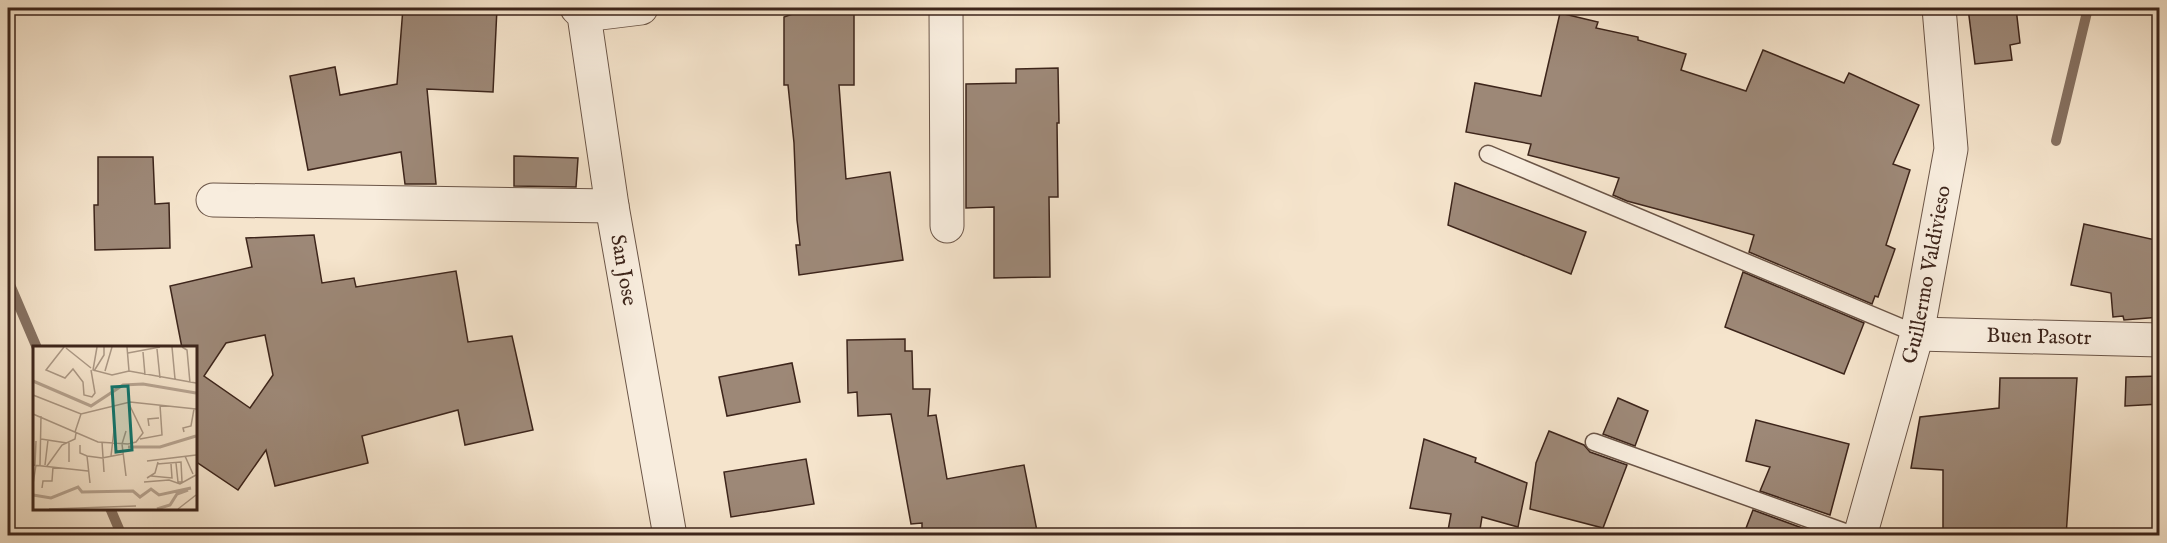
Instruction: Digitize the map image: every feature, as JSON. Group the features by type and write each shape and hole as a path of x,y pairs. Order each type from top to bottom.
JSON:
{"street":[{"path":"580,11 641,8"},
{"path":"946,8 947,226"},
{"name":"Guillermo Valdivieso","path":"1858,536 1917,334 1951,149 1940,8"},
{"name":"San Jose","path":"580,11 670,536"},
{"path":"213,200 612,206"},
{"name":"Buen Pasotr","path":"1917,334 2160,340"}],"lane":[{"path":"1488,154 1917,334"},
{"path":"1594,442 1858,536"}],"building":[{"path":"403,8 497,8 493,92 427,89 436,184 405,184 401,152 308,170 290,76 335,67 340,95 397,84"},
{"path":"809,8 854,8 854,85 839,85 846,179 890,172 903,260 799,275 796,245 800,245 794,143 788,85 784,85 784,17"},
{"path":"1968,8 2016,8 2020,43 2010,45 2012,60 1975,64"},
{"path":"1560,13 1598,22 1596,28 1638,37 1638,40 1686,54 1681,70 1746,91 1763,50 1844,83 1849,73 1919,105 1893,164 1910,170 1886,245 1895,249 1878,297 1875,296 1872,304 1749,252 1754,235 1627,201 1613,195 1619,178 1528,155 1531,144 1466,132 1475,83 1541,96"},
{"path":"1058,68 1058,197 1049,197 1050,277 994,278 994,207 966,208 966,84 1016,83 1016,69"},
{"path":"514,156 578,158 576,187 514,186"},
{"path":"98,157 153,157 155,204 169,203 170,248 95,250 94,205 98,205"},
{"path":"1455,183 1586,232 1571,274 1448,225"},
{"path":"2084,224 2160,241 2160,317 2124,320 2123,316 2113,317 2111,293 2071,285"},
{"path":"314,235 322,283 354,278 356,287 456,271 468,342 512,336 533,430 465,445 458,410 362,436 368,463 275,486 266,450 238,490 196,462 196,346 182,346 170,286 252,267 246,238","holes":["265,335 273,375 250,408 204,376 226,343"]},
{"path":"1743,272 1864,323 1844,374 1725,327"},
{"path":"905,339 905,351 912,351 913,389 930,389 928,416 936,415 947,479 1024,465 1038,536 922,536 922,523 911,524 891,414 858,416 857,392 848,393 847,340"},
{"path":"792,363 800,402 727,416 719,377"},
{"path":"2160,376 2160,404 2125,406 2126,377"},
{"path":"2000,378 2077,378 2066,536 1943,536 1943,470 1911,468 1920,417 1999,408"},
{"path":"1618,398 1648,411 1635,446 1603,434"},
{"path":"1756,420 1849,444 1830,515 1760,491 1770,467 1746,461"},
{"path":"1549,431 1584,445 1590,452 1627,465 1603,528 1530,509 1536,463"},
{"path":"1424,439 1476,458 1475,462 1527,483 1518,527 1482,517 1479,536 1447,536 1451,514 1410,508"},
{"path":"806,459 814,504 731,517 724,472"},
{"path":"1753,510 1824,536 1743,536"}],"waterway":[{"path":"2056,141 2088,8"},
{"path":"8,280 36,346"},
{"path":"111,510 122,536"}]}
